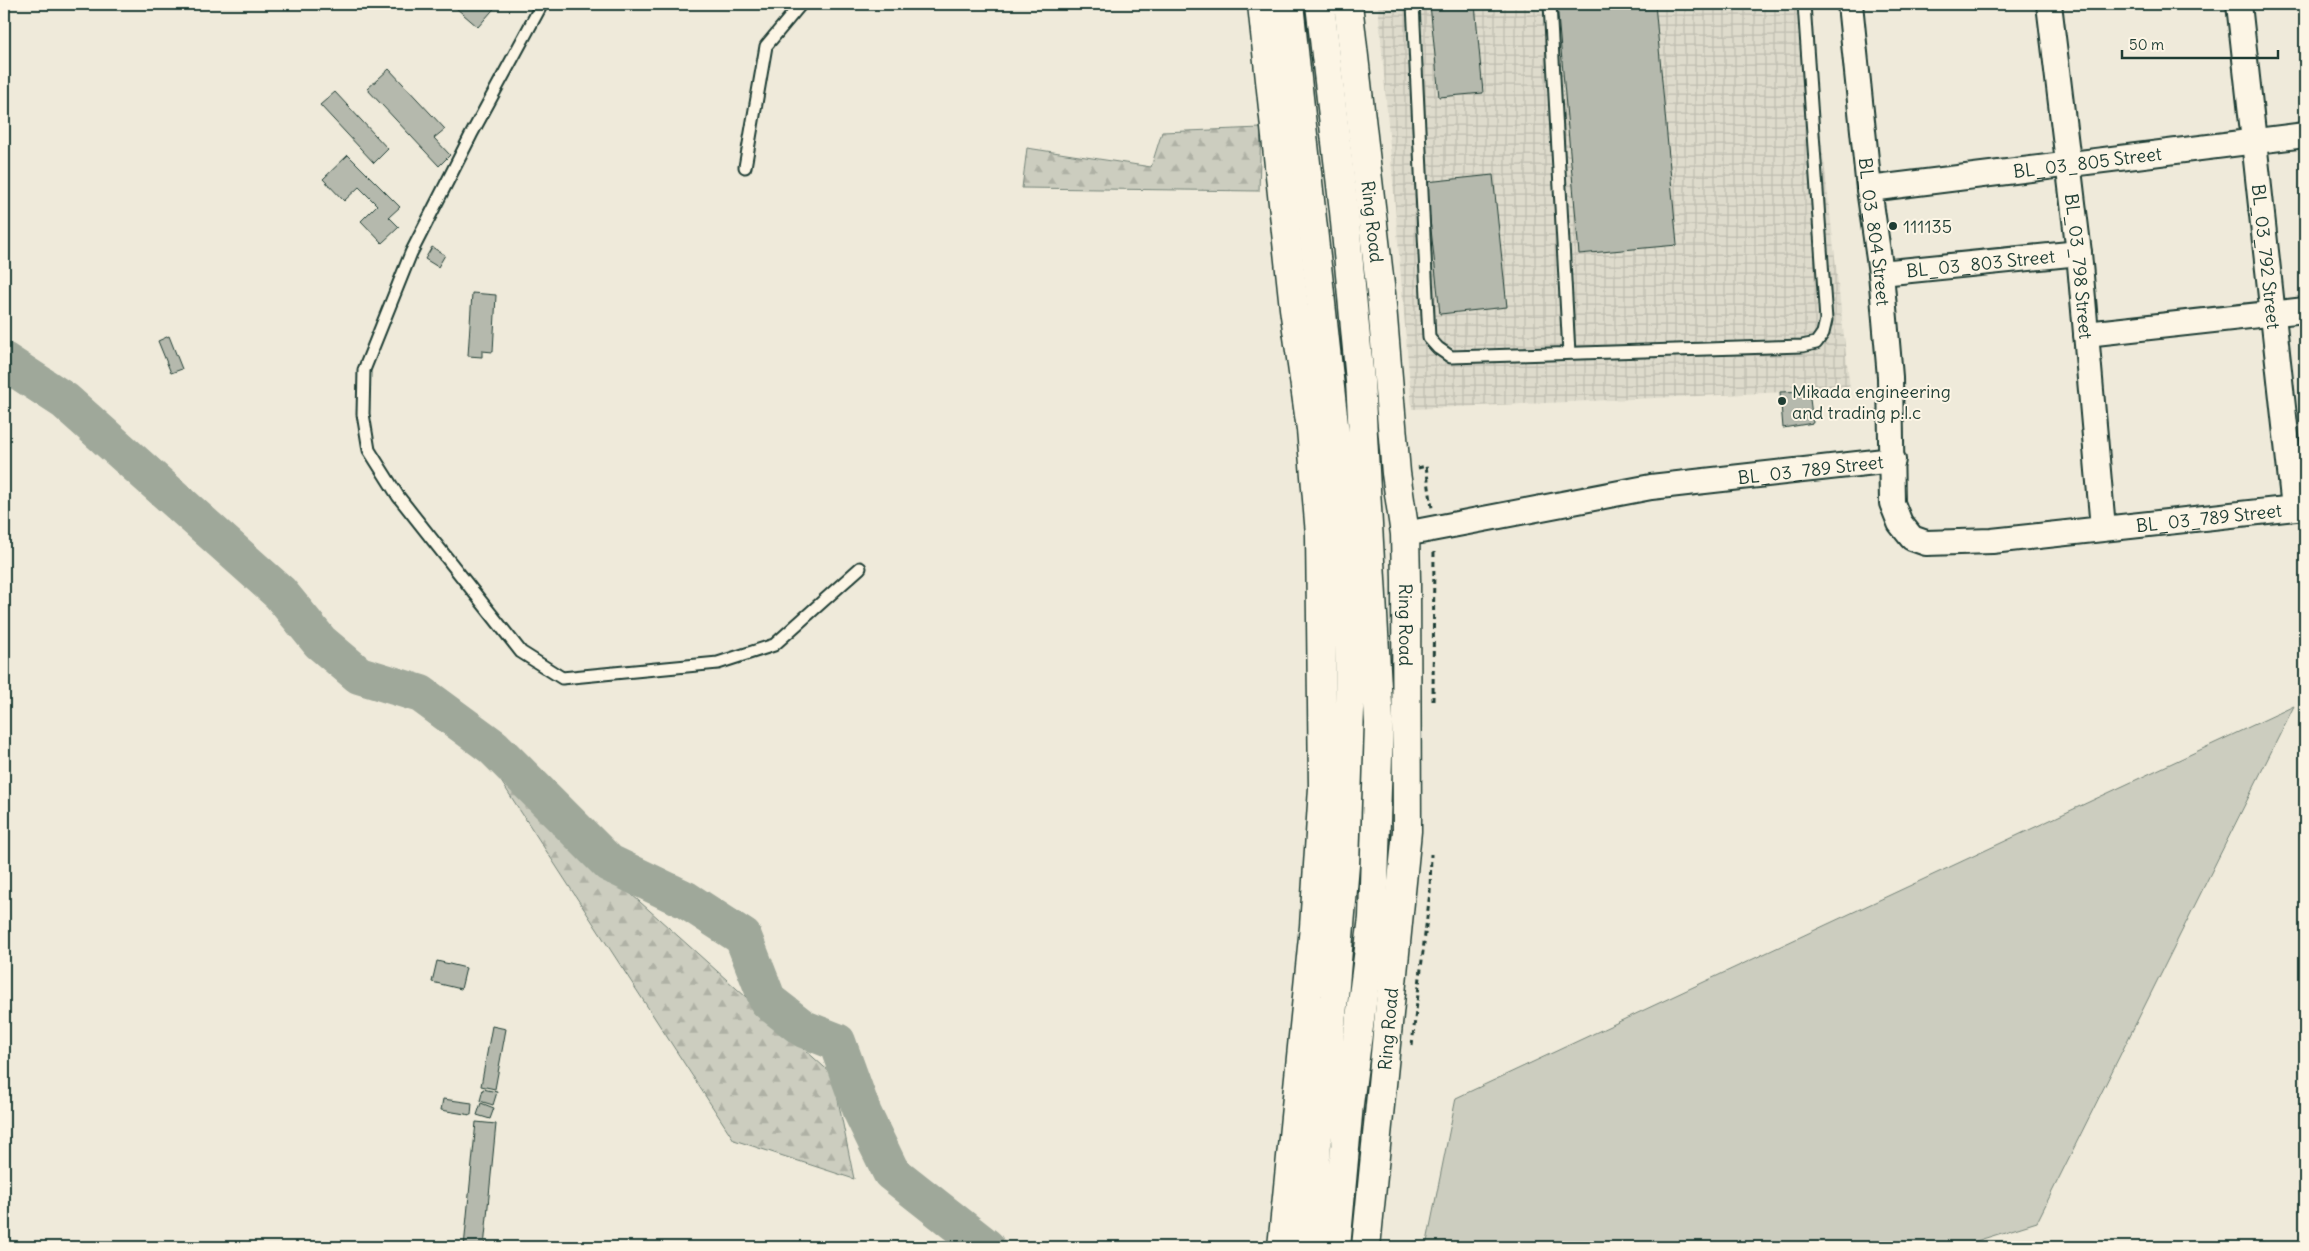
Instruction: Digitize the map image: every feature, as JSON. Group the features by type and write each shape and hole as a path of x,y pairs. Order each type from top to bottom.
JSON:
{"main road":[{"path":"1262,4 1294,308 1311,428 1320,534 1323,788 1314,927 1282,1247"},
{"path":"1289,4 1340,481 1350,700 1345,866 1334,997 1317,1144 1309,1247"},
{"name":"Ring Road","path":"1320,4 1344,210 1360,381 1379,723 1373,918 1349,1104 1336,1247"},
{"name":"Ring Road","path":"1348,4 1381,294 1396,473 1405,534 1406,831 1366,1247"}],"street":[{"name":"BL_03_804 Street","path":"1850,4 1869,189 1881,273 1890,377 1893,460"},
{"name":"BL_03_798 Street","path":"2049,4 2079,253 2103,528"},
{"name":"BL_03_792 Street","path":"2239,4 2271,314 2299,508"},
{"name":"BL_03_805 Street","path":"1869,189 2069,162 2172,152 2305,135"},
{"name":"BL_03_803 Street","path":"1881,273 2079,253"},
{"path":"2086,334 2305,310"},
{"name":"BL_03_789 Street","path":"1405,534 1651,487 1893,460 1892,503 1900,523 1912,538 1926,543 1992,541 2299,508"}],"lane":[{"path":"542,4 471,134 411,253 364,370 363,414 369,450 398,496 521,652 562,678 718,664 774,645 860,568"},
{"path":"745,167 766,46 801,4"},
{"path":"1413,4 1429,338 1438,348 1451,357 1802,346 1816,343 1823,334 1826,320 1804,4"},
{"path":"1550,4 1569,353"}],"shaded area":[{"path":"1378,4 1806,4 1850,389 1412,409"}],"green space":[{"path":"1261,128 1259,191 1022,188 1027,148 1151,167 1162,132"},
{"path":"2294,706 2037,1222 1957,1247 1426,1247 1456,1098"},
{"path":"495,772 833,1075 854,1179 734,1140"}],"building":[{"path":"460,4 498,4 478,27 456,8"},
{"path":"1430,4 1475,4 1483,93 1439,97"},
{"path":"1557,4 1655,4 1677,245 1579,254"},
{"path":"389,69 445,129 434,138 450,155 439,166 367,89"},
{"path":"335,92 388,149 374,163 320,105"},
{"path":"348,155 400,207 389,217 399,227 382,243 361,221 377,205 359,187 344,201 323,179"},
{"path":"1493,175 1507,307 1440,314 1426,182"},
{"path":"432,247 445,255 438,267 425,259"},
{"path":"472,293 496,295 493,352 482,351 482,357 468,356"},
{"path":"169,336 182,369 171,373 158,341"},
{"path":"1809,391 1813,423 1783,428 1780,392"},
{"path":"437,961 466,968 461,989 432,982"},
{"path":"492,1026 506,1029 495,1089 481,1086"},
{"path":"483,1089 497,1092 493,1105 480,1101"},
{"path":"443,1099 472,1103 471,1115 441,1110"},
{"path":"481,1103 494,1108 490,1119 477,1115"},
{"path":"476,1122 496,1124 484,1247 464,1247"}],"waterway":[{"path":"4,361 65,401 280,593 320,642 359,675 421,694 493,747 609,863 686,900 743,937 768,1001 804,1029 837,1042 863,1114 891,1172 986,1247"}],"place":[{"name":"111135","path":"1893,226"},
{"name":"Mikada engineering and trading p.l.c","path":"1782,401"}]}
